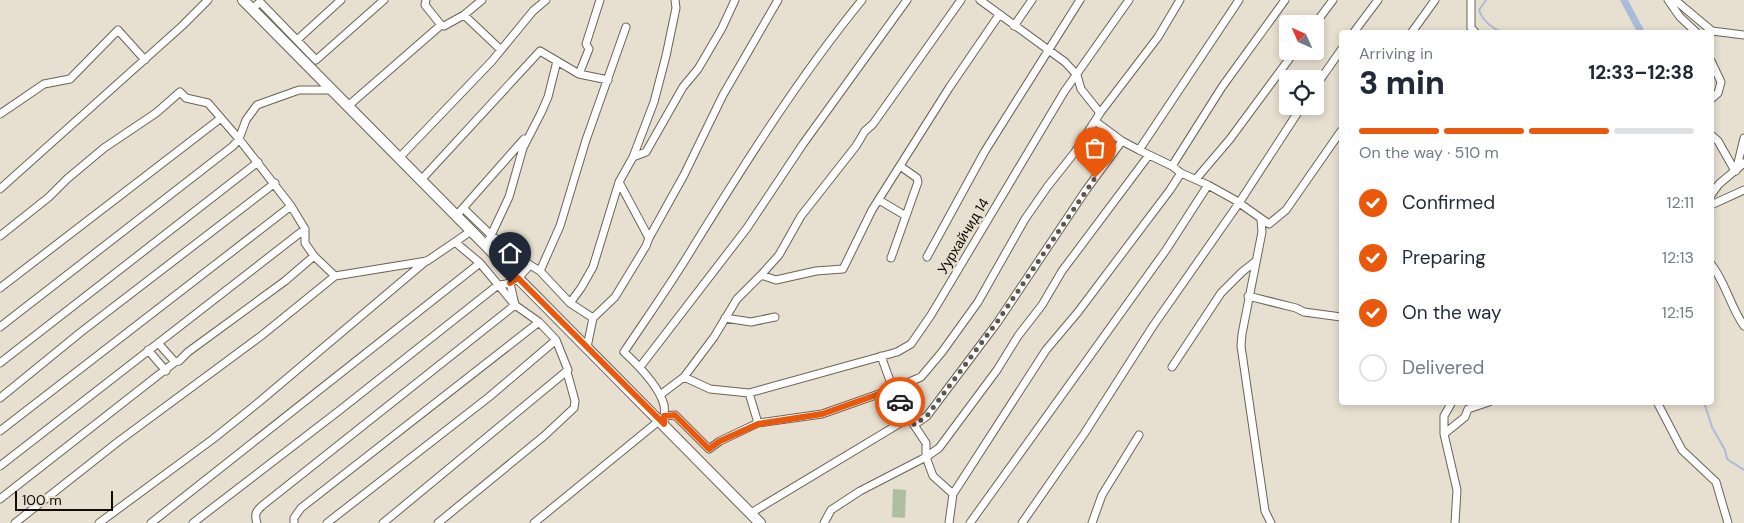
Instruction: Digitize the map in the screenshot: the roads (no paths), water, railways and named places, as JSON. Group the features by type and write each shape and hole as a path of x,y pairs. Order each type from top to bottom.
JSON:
{"main road":[{"path":"243,0 257,4 332,90 421,180 460,212 471,230 514,281 587,347 663,420 760,523"}],"street":[{"path":"0,189 145,60 208,0"},
{"path":"296,40 341,0"},
{"path":"257,4 316,60 384,0"},
{"path":"426,0 425,4 441,25"},
{"path":"348,106 441,25 448,25 482,0"},
{"path":"399,158 501,50 533,11 546,0"},
{"path":"578,74 588,49 586,44 600,0"},
{"path":"570,303 593,267 619,182 633,157 654,102 676,8 675,0"},
{"path":"633,157 646,152 683,87 698,69 722,28 735,0"},
{"path":"587,347 593,318 615,297 646,246 684,175 723,95 778,0"},
{"path":"663,420 664,406 660,395 640,367 624,352 695,245 754,150 862,0"},
{"path":"640,367 747,228 803,144 907,0"},
{"path":"660,395 684,377 737,299 779,255 801,216 873,124 961,0"},
{"path":"980,0 1064,62 1077,75 1081,89 1100,113"},
{"path":"1014,26 1032,0"},
{"path":"927,257 981,158 1080,0"},
{"name":"Уурхайчид 14","path":"749,393 897,352 910,344 930,315 1064,92 1129,0"},
{"path":"534,523 663,420 675,415 709,449 720,441 758,424 822,414 921,377 942,352 978,302 1025,219 1048,186 1076,152 1100,113 1158,37 1180,0"},
{"path":"1140,150 1239,0"},
{"path":"1172,166 1222,87 1285,0"},
{"path":"1322,15 1333,0"},
{"path":"1356,30 1378,0"},
{"path":"1413,30 1435,0"},
{"path":"1471,0 1472,30"},
{"path":"1668,0 1680,17 1694,30"},
{"path":"1675,0 1711,30"},
{"path":"464,14 501,50"},
{"path":"761,275 776,280 816,271 843,269 878,200 949,88 999,15"},
{"path":"540,271 560,226 586,140 626,27"},
{"path":"0,114 44,84 70,78 118,30 145,60"},
{"path":"1714,31 1744,35"},
{"path":"421,180 540,51 578,74 608,80"},
{"path":"1324,74 1339,53"},
{"path":"1196,179 1230,139 1289,60"},
{"path":"486,246 508,197 523,148 548,97 557,61"},
{"path":"1714,67 1721,82 1718,93 1714,96"},
{"path":"0,327 233,146 239,138 246,120 257,105 299,90 332,90"},
{"path":"0,236 49,197 104,148 156,113 180,92 186,98 208,103 239,138 291,206 305,229 305,243 314,256 335,276"},
{"path":"1022,523 1084,434 1153,326 1239,203 1296,115"},
{"path":"0,288 221,118"},
{"path":"1095,121 1122,141 1172,166 1181,173 1208,185 1239,203 1269,224 1286,210 1339,134"},
{"path":"533,129 460,212 540,271 570,303 593,318"},
{"path":"1714,138 1718,141 1736,172"},
{"path":"1736,172 1744,138"},
{"path":"914,425 927,416 997,322 1086,190 1122,141"},
{"path":"824,523 831,510 860,491 926,457 939,448 997,370 1018,336 1042,305 1062,271 1149,155"},
{"path":"0,363 258,162"},
{"path":"1736,172 1744,163"},
{"path":"891,258 918,182 917,178 900,166"},
{"path":"1714,191 1719,184 1744,168"},
{"path":"949,523 953,494 1046,350 1078,312 1181,173"},
{"path":"619,182 649,238"},
{"path":"0,398 275,183"},
{"path":"970,523 1166,250 1208,185"},
{"path":"1714,204 1744,190"},
{"path":"878,200 906,216"},
{"path":"0,431 291,206"},
{"path":"1261,219 1262,232 1248,296 1241,346 1265,511 1271,523"},
{"path":"0,466 305,229"},
{"path":"99,523 205,445 259,402 427,260 471,230"},
{"path":"438,523 544,436 574,408 575,402 567,372 568,368 556,340 539,322 514,305 480,263 454,242"},
{"path":"0,499 179,361 188,352 285,281 314,256"},
{"path":"15,523 118,441 261,336 335,276 427,260"},
{"path":"1172,366 1221,293 1256,261"},
{"path":"151,523 480,263"},
{"path":"193,523 498,285 514,281 530,264"},
{"path":"1714,268 1720,275 1734,310 1744,326"},
{"path":"514,281 514,305"},
{"path":"1248,296 1296,308 1304,312 1339,316"},
{"path":"257,523 256,511 263,505 514,305"},
{"path":"725,318 751,322 775,317"},
{"path":"294,523 294,518 301,508 539,322"},
{"path":"327,523 489,397 556,340"},
{"path":"158,342 176,362"},
{"path":"148,350 166,371"},
{"path":"881,356 893,389 901,404 912,416 914,425 926,443 926,457 933,476 953,494"},
{"path":"383,523 567,372"},
{"path":"684,377 710,389 749,393 758,424"},
{"path":"1450,405 1444,416 1444,434 1457,490 1455,523"},
{"path":"1444,434 1465,418 1468,409 1479,405"},
{"path":"1659,405 1682,450 1716,482 1728,523"},
{"path":"750,514 912,416"},
{"path":"1092,523 1102,495 1139,435"}],"waterway":[{"path":"1486,0 1479,10 1480,14 1485,21 1498,30"},
{"path":"1624,0 1640,30"},
{"path":"1705,405 1712,427 1725,450 1727,459 1744,470"}]}
